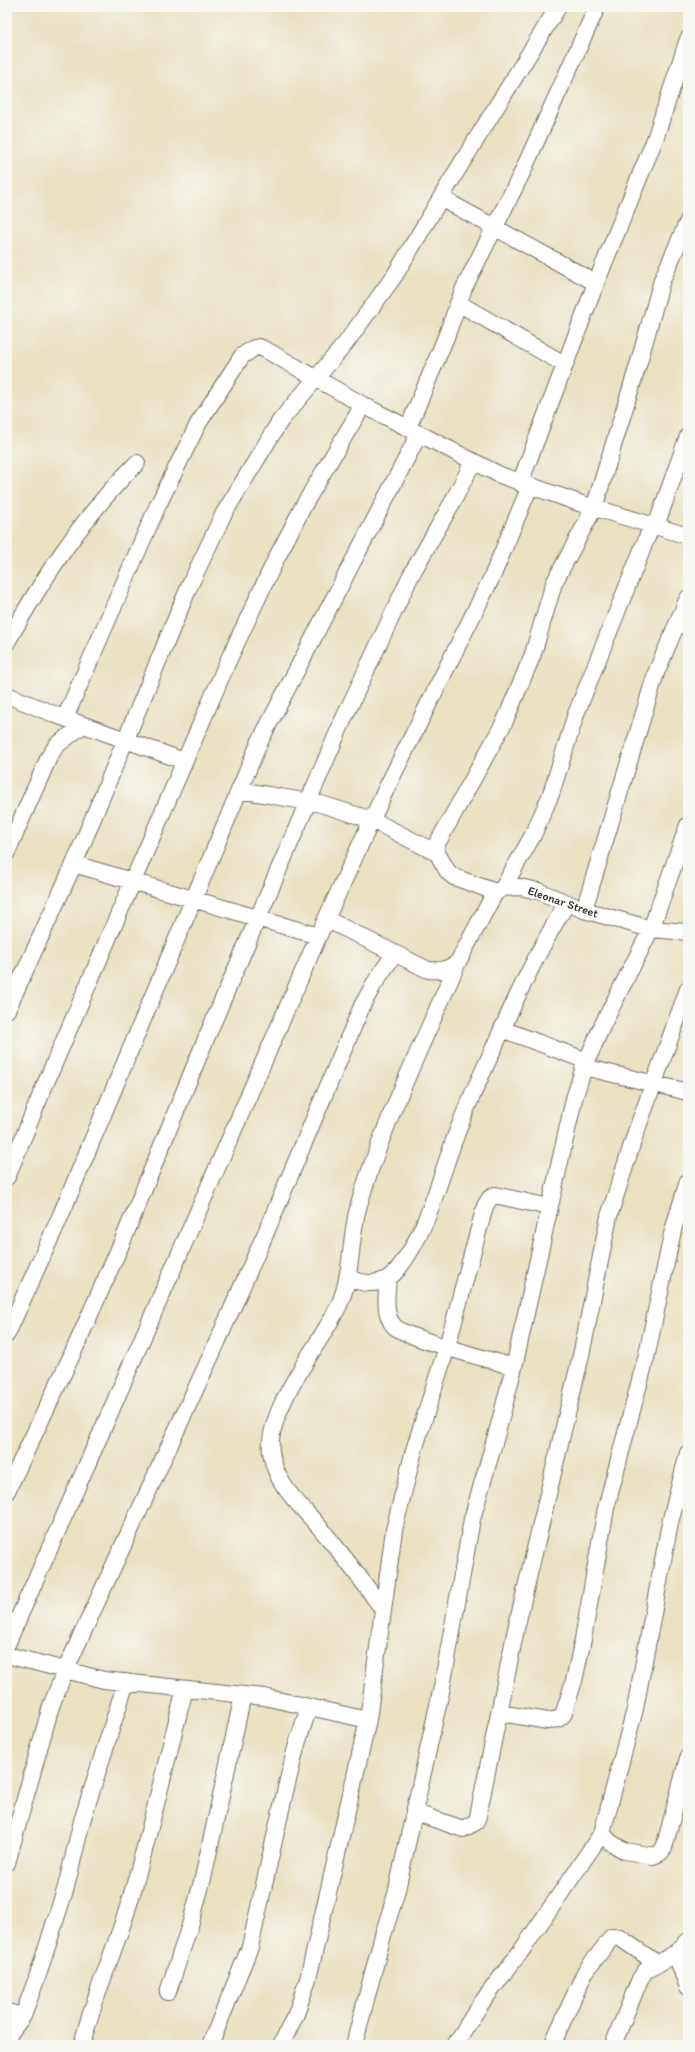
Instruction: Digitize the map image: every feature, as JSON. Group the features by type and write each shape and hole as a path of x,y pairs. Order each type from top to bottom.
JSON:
{"street":[{"path":"7,1010 74,864 189,587 223,515 280,421 345,344 376,304 558,7"},
{"path":"7,1334 66,1202 239,790 274,712 413,431 458,303 493,228 521,175 597,7"},
{"path":"7,1644 98,1440 318,936 372,820 492,577 525,484 564,364 655,140 688,39"},
{"path":"441,198 493,228 596,283"},
{"path":"433,851 505,721 533,654 554,583 594,508 639,362 662,280 688,221"},
{"path":"458,303 564,364"},
{"path":"65,718 124,582 185,448 198,424 242,356 248,351 259,347 363,405 473,462 525,484 594,508 688,536"},
{"path":"7,1178 44,1086 134,881 184,761 276,557 363,405"},
{"path":"383,1610 325,1532 295,1502 281,1483 274,1466 270,1450 275,1426 287,1393 338,1309 347,1277 354,1232 364,1192 395,1109 458,962 499,890 533,835 551,794 576,714 654,525 688,436"},
{"path":"7,1491 71,1357 113,1262 205,1041 344,718 411,575 452,503 473,462"},
{"path":"7,642 34,593 86,520 106,495 137,463"},
{"path":"584,910 656,673 688,598"},
{"path":"9,700 65,718 184,761"},
{"path":"7,852 49,756 56,746 83,725"},
{"path":"239,790 335,808 372,820 433,851 442,858 444,866 454,877 499,890"},
{"path":"354,2045 383,1935 396,1894 442,1687 472,1519 514,1367 567,1128 586,1064 619,989 651,929 688,824"},
{"path":"74,864 259,917 318,936"},
{"name":"Eleonar Street","path":"499,890 520,887 538,891 584,910 651,929 688,932"},
{"path":"347,1277 360,1283 368,1284 388,1278 398,1269 424,1223 458,1130 502,1029 544,940 567,903"},
{"path":"326,919 428,970 441,971 450,968 458,962"},
{"path":"7,1863 51,1706 65,1671 218,1340 264,1237 362,1006 374,984 394,954"},
{"path":"414,1812 463,1829 476,1822 500,1713 516,1629 582,1352 609,1216 636,1132 688,989"},
{"path":"502,1029 586,1064 688,1092"},
{"path":"500,1713 548,1721 558,1719 563,1715 574,1681 583,1640 606,1508 627,1434 647,1354 673,1230 688,1181"},
{"path":"281,2045 296,2014 308,1979 368,1720 394,1530 414,1450 447,1347 487,1202 495,1196 549,1207"},
{"path":"388,1278 386,1306 394,1326 402,1332 514,1367"},
{"path":"455,2045 480,2005 528,1942 602,1833 635,1709 670,1523 688,1453"},
{"path":"7,1655 104,1680 264,1697 368,1720"},
{"path":"7,2037 23,2016 66,1887 82,1821 126,1682"},
{"path":"82,2045 90,2011 112,1956 128,1906 159,1793 185,1689"},
{"path":"168,1992 191,1922 203,1878 243,1695"},
{"path":"210,2045 250,1947 288,1778 309,1707"},
{"path":"602,1833 610,1842 625,1852 652,1856 660,1853 664,1848 688,1758"},
{"path":"552,2045 585,1972 612,1937 620,1938 658,1964"},
{"path":"613,2045 640,1979 646,1970 675,1953 688,1941"},
{"path":"675,1953 688,1987"},
{"path":"7,2012 23,2016"}]}
